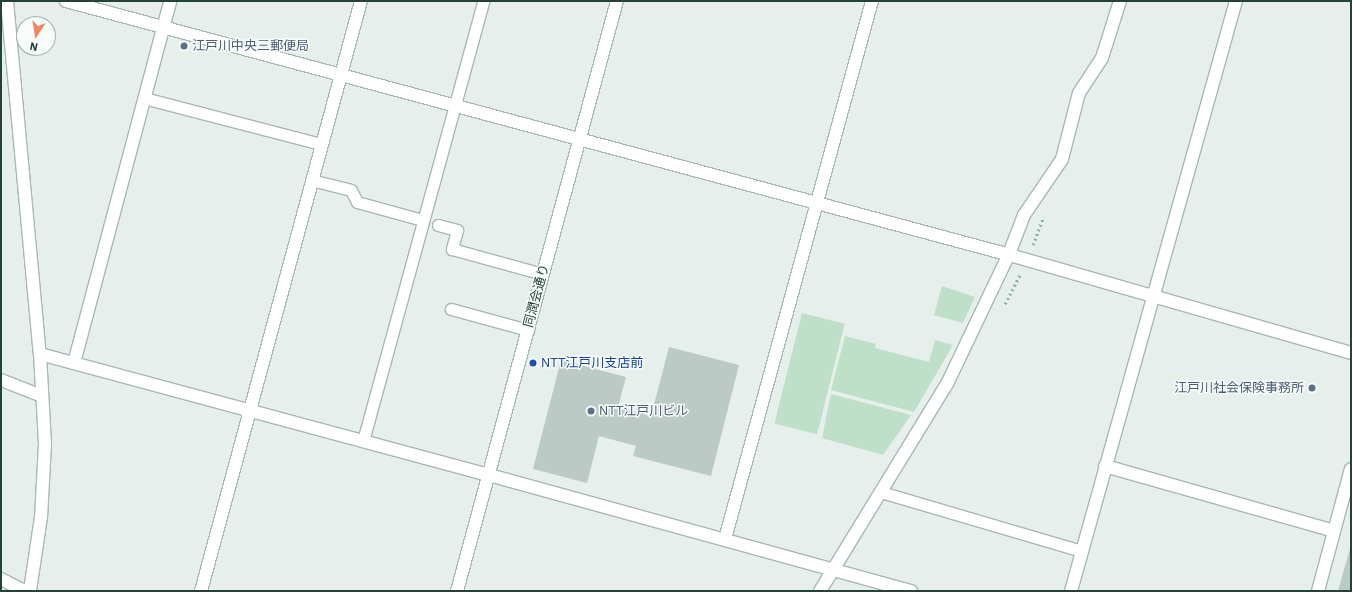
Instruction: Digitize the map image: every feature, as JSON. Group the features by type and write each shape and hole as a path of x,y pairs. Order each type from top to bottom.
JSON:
{"street":[{"path":"7,1 40,354 45,444 42,502 30,591"},
{"path":"66,1 455,104 816,204 1009,254 1351,353"},
{"path":"74,363 170,1"},
{"path":"201,591 360,1"},
{"name":"同潤会通り","path":"457,591 617,1"},
{"path":"725,539 872,1"},
{"path":"820,591 947,384 1009,254 1024,215 1062,159 1079,93 1102,58 1120,1"},
{"path":"1071,591 1152,296 1236,1"},
{"path":"40,354 489,474 911,591"},
{"path":"1,380 42,396"},
{"path":"1105,466 1334,531"},
{"path":"1318,591 1351,468"},
{"path":"1,578 26,591"}],"lane":[{"path":"363,441 482,1"},
{"path":"144,98 321,144"},
{"path":"311,180 351,190 357,202 423,220"},
{"path":"438,225 457,230 452,249 543,274"},
{"path":"451,309 528,330"},
{"path":"881,492 1082,551"}],"green space":[{"path":"942,286 975,297 963,323 934,315"},
{"path":"802,313 845,324 817,434 774,424"},
{"path":"845,336 876,344 875,348 929,362 935,340 953,345 914,412 831,390"},
{"path":"831,394 911,415 883,455 822,438"}],"building":[{"name":"NTT江戸川ビル","path":"669,347 739,365 711,476 633,456 636,446 599,436 587,483 533,469 561,360 626,377 618,407 651,416"},
{"path":"1351,545 1351,591 1338,591"}],"place":[{"name":"江戸川中央三郵便局","path":"184,46"},
{"name":"NTT江戸川支店前","path":"533,363"},
{"name":"江戸川社会保険事務所","path":"1312,388"},
{"name":"NTT江戸川ビル","path":"591,411"}]}
